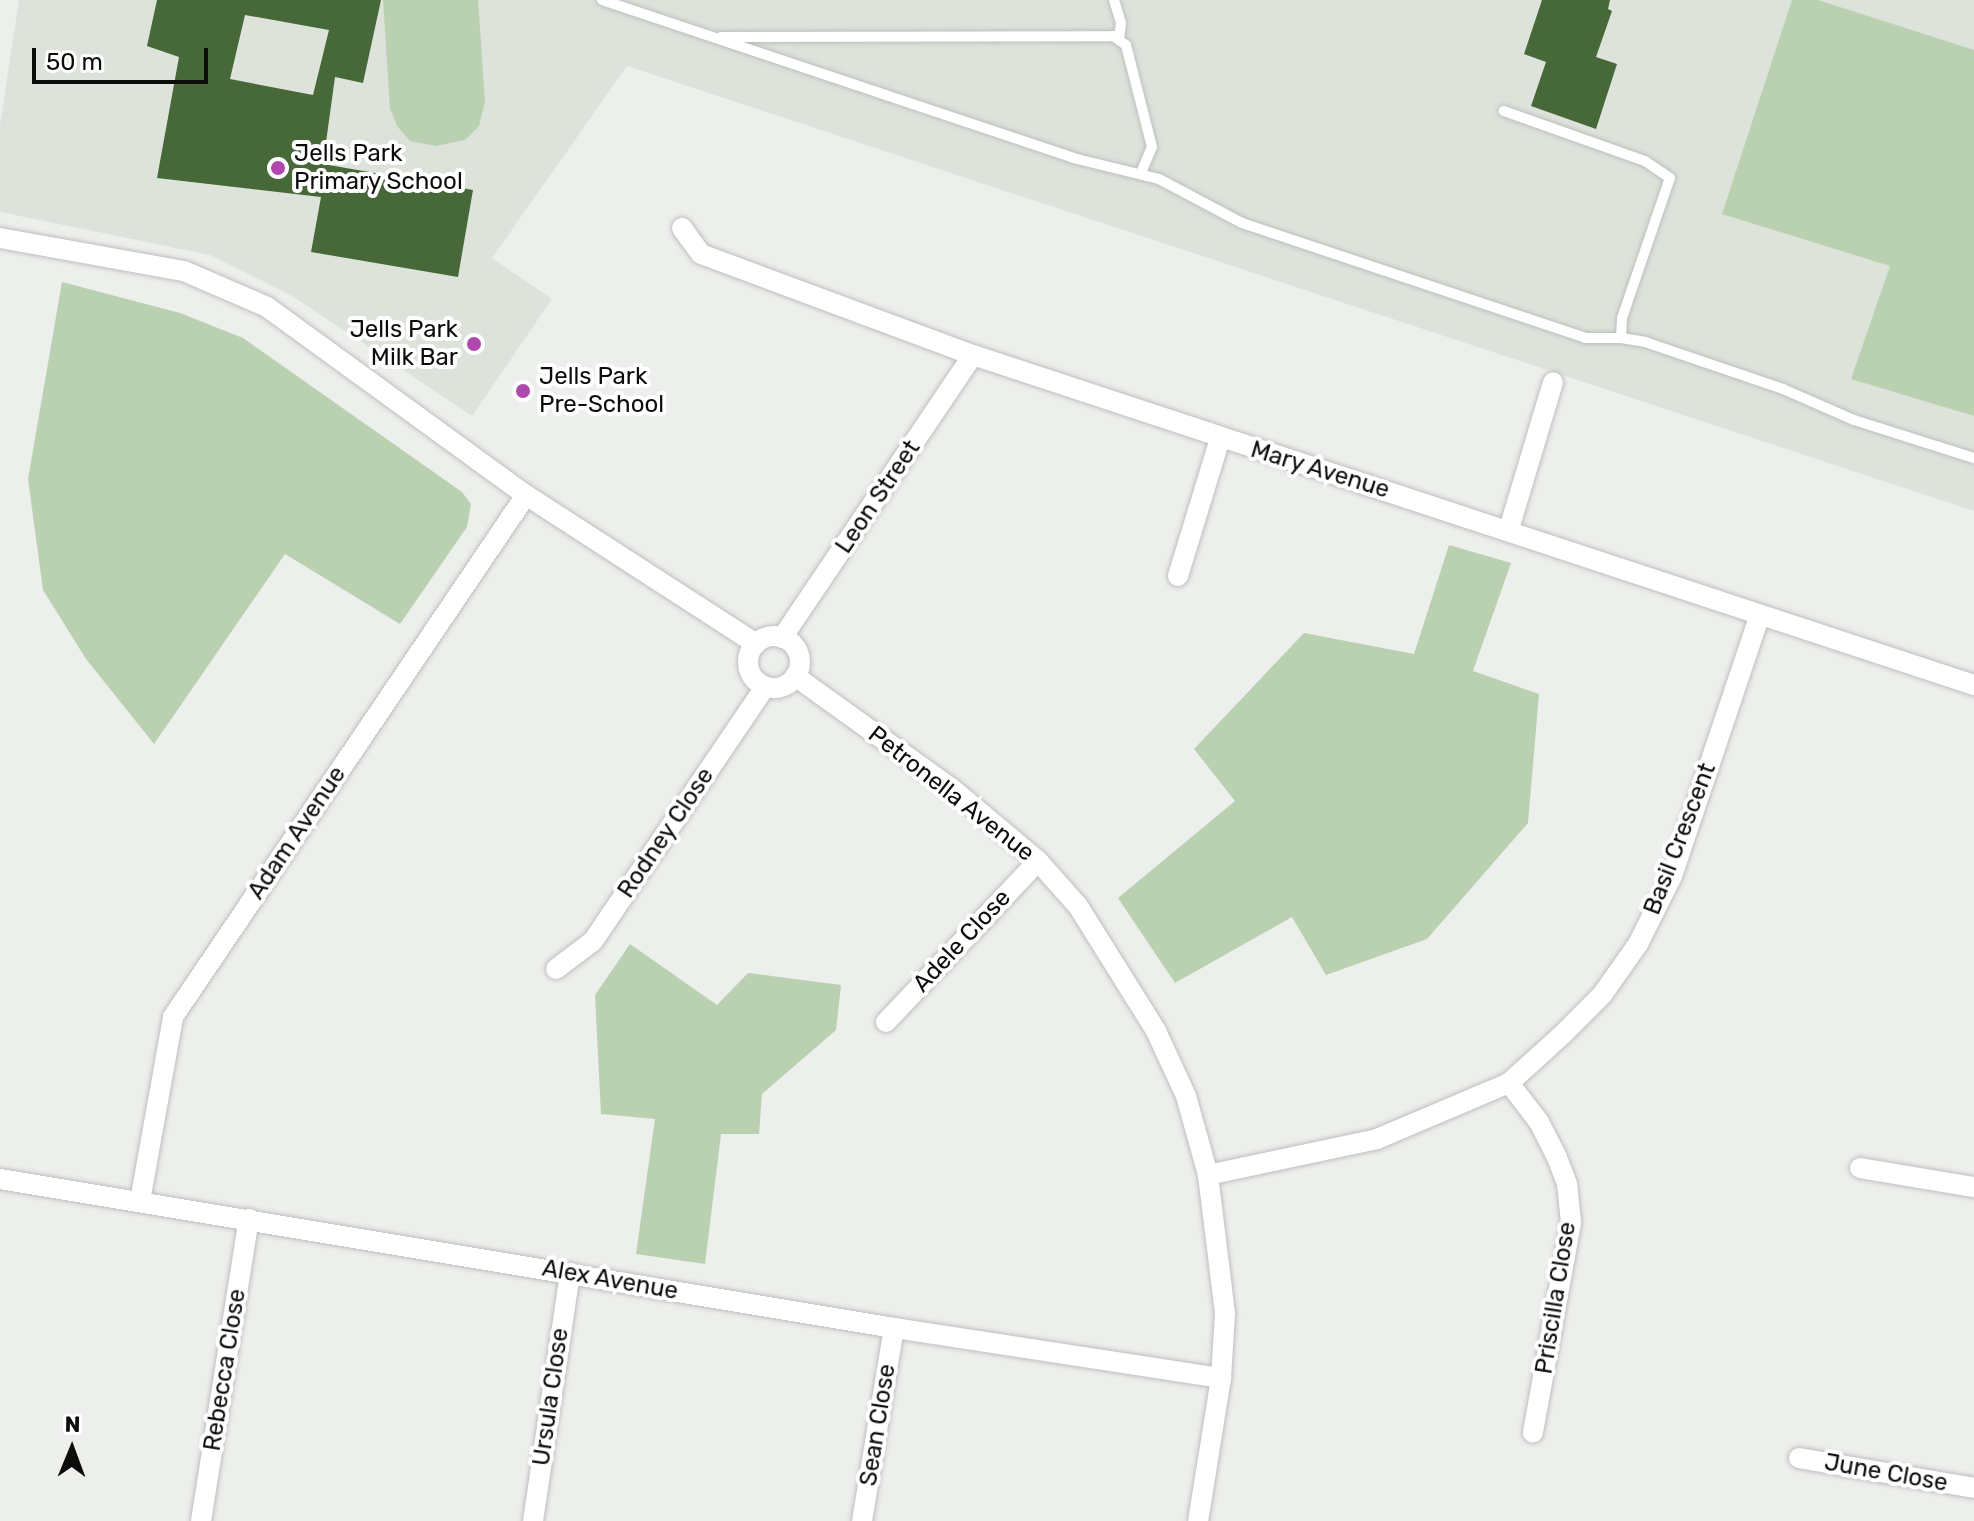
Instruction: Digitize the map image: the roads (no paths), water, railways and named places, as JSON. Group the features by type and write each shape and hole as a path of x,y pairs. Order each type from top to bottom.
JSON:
{"street":[{"name":"Mary Avenue","path":"682,228 701,254 973,355 1220,439 1509,529 1759,617 1974,685"},
{"path":"0,238 184,271 267,307 526,495 756,644"},
{"name":"Leon Street","path":"782,638 973,355"},
{"path":"1509,529 1553,382"},
{"path":"1178,576 1220,439"},
{"name":"Adam Avenue","path":"140,1201 173,1017 526,495"},
{"name":"Basil Crescent","path":"1208,1175 1377,1139 1509,1083 1602,995 1638,944 1672,876 1759,617"},
{"path":"772,636 782,638 798,655 795,676 777,688 765,687 757,682 748,667 748,659 756,644 772,636"},
{"name":"Petronella Avenue","path":"795,676 951,788 1038,861 1078,906 1156,1031 1186,1096 1208,1175 1225,1313 1221,1378 1198,1521"},
{"name":"Rodney Close","path":"556,969 593,941 765,687"},
{"name":"Adele Close","path":"886,1022 1038,861"},
{"name":"Priscilla Close","path":"1509,1083 1539,1122 1556,1155 1567,1184 1571,1223 1533,1433"},
{"path":"1860,1168 1974,1187"},
{"name":"Alex Avenue","path":"0,1179 894,1328 1221,1378"},
{"name":"Rebecca Close","path":"201,1521 249,1219"},
{"name":"Ursula Close","path":"533,1521 570,1273"},
{"name":"Sean Close","path":"862,1521 894,1328"},
{"name":"June Close","path":"1799,1458 1974,1488"}],"lane":[{"path":"602,0 1073,158 1159,179 1242,223 1585,338 1621,338 1658,346 1783,389 1854,420 1974,458"},
{"path":"1114,0 1121,23 1119,39"},
{"path":"710,37 1119,39 1126,45 1152,147 1141,173"},
{"path":"1504,111 1645,161 1670,178 1622,318 1621,338"}],"place":[{"name":"Jells Park Primary School","path":"278,168"},
{"name":"Jells Park Milk Bar","path":"474,344"},
{"name":"Jells Park Pre-School","path":"523,391"}]}
